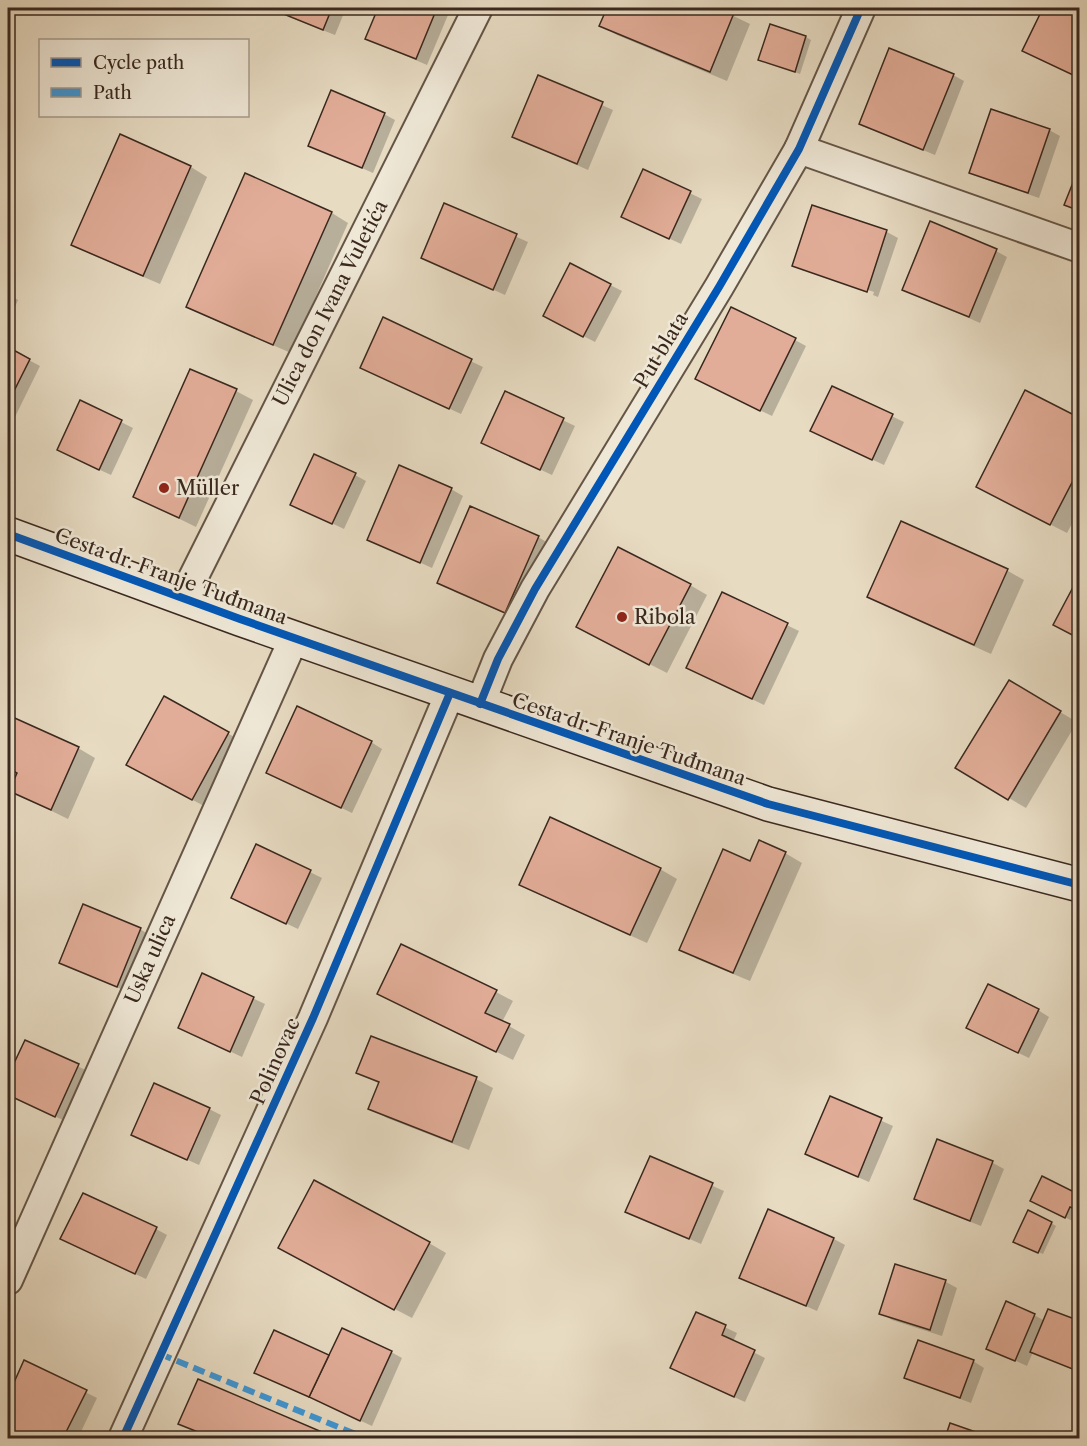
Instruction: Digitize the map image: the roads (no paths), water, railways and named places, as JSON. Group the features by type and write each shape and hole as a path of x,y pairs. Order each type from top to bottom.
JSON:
{"main road":[{"name":"Cesta dr. Franje Tuđmana","path":"9,538 768,804 1080,885"}],"street":[{"name":"Ulica don Ivana Vuletića","path":"183,598 478,8"},
{"name":"Put blata","path":"480,704 498,659 535,589 719,287 799,149 861,8"},
{"path":"799,149 1080,248"},
{"name":"Uska ulica","path":"8,1280 294,638"},
{"name":"Polinovac","path":"123,1438 313,1018 450,693"}],"place":[{"name":"Müller","path":"164,488"},
{"name":"Ribola","path":"622,617"}]}
